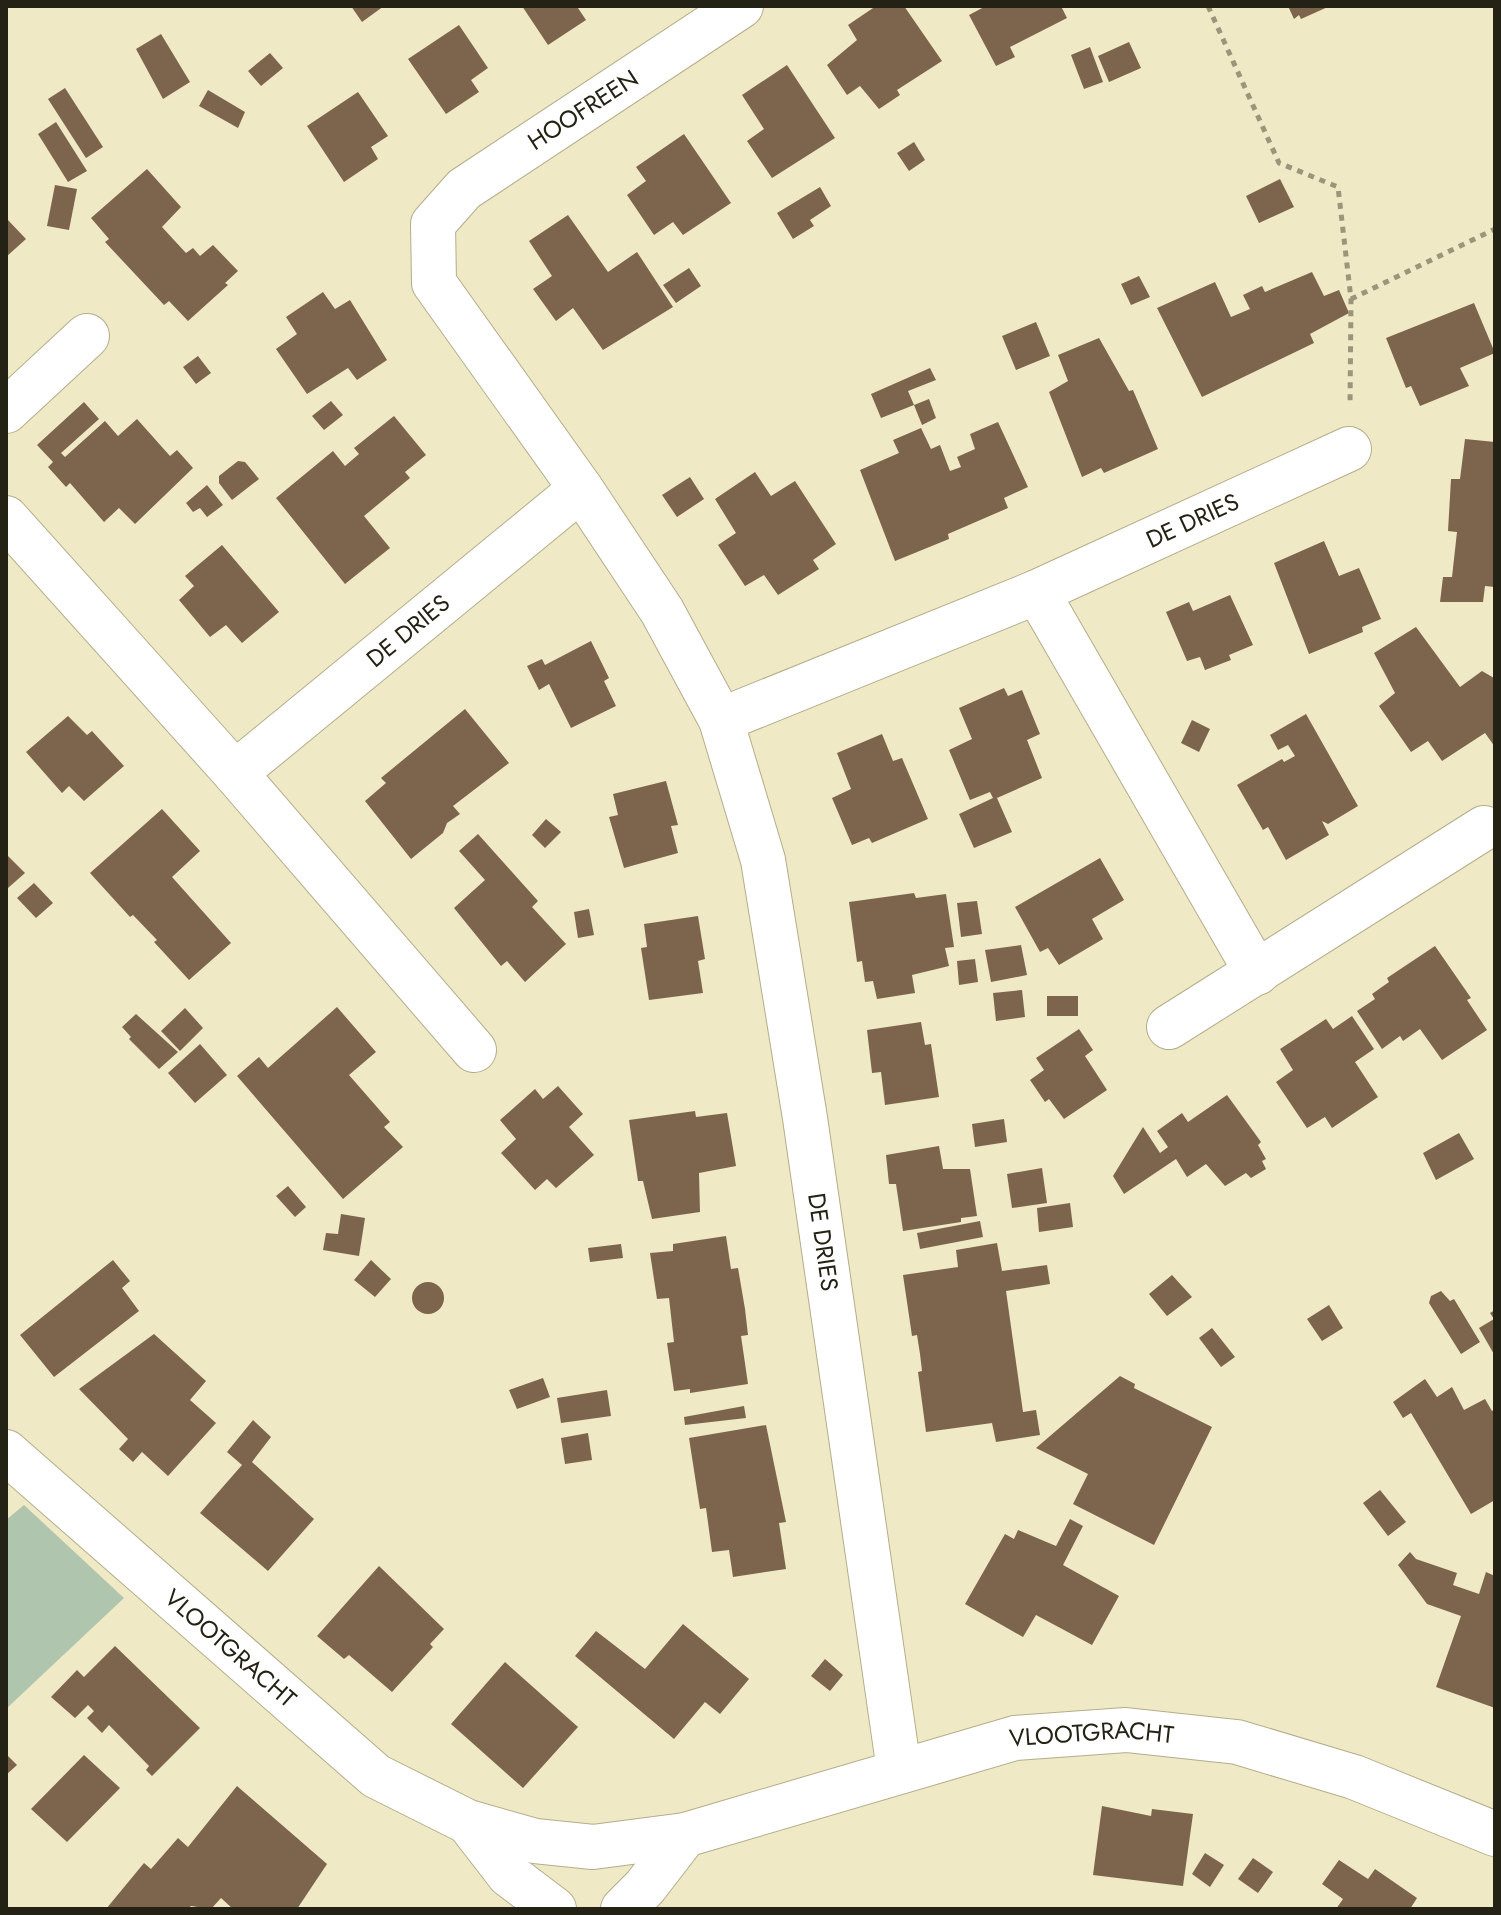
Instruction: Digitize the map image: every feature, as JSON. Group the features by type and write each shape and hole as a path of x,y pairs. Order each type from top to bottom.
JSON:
{"street":[{"name":"HOOFREEN","path":"433,224 464,189 741,6"},
{"name":"DE DRIES","path":"433,224 434,283 581,489 662,611 721,720 766,875 899,1770"},
{"path":"6,411 87,336"},
{"name":"DE DRIES","path":"721,720 1037,592 1349,449"},
{"name":"DE DRIES","path":"235,773 581,489"},
{"path":"6,518 235,773 474,1050"},
{"path":"1037,592 1257,973"},
{"path":"1169,1027 1484,828"},
{"name":"VLOOTGRACHT","path":"6,1452 376,1776 468,1822 535,1841 593,1847 685,1835 1015,1738 1126,1730 1237,1742 1354,1777 1495,1834"},
{"name":"VLOOTGRACHT","path":"468,1822 509,1875 554,1909"},
{"path":"623,1909 645,1887 685,1835"}],"path":[{"path":"1208,6 1279,163 1338,187 1351,299 1349,449"},
{"path":"1351,299 1495,229"}],"green space":[{"path":"24,1505 124,1598 6,1709 6,1520"}],"building":[{"path":"351,6 384,6 362,22"},
{"path":"522,6 581,6 578,8 586,20 548,45"},
{"path":"876,6 904,6 942,61 897,90 900,95 879,109 860,86 847,95 827,65 857,40 848,25"},
{"path":"986,6 1061,6 1067,18 1010,47 1015,57 996,66 969,15"},
{"path":"1288,6 1330,6 1294,19"},
{"path":"459,25 488,68 471,80 479,92 446,114 408,59"},
{"path":"161,34 190,82 163,99 136,49"},
{"path":"1129,42 1141,68 1109,82 1098,56"},
{"path":"1090,47 1103,82 1084,89 1071,55"},
{"path":"270,53 283,68 261,86 248,71"},
{"path":"787,65 835,138 772,178 747,141 764,129 742,95"},
{"path":"65,88 103,147 86,158 48,99"},
{"path":"208,90 245,112 238,128 199,106"},
{"path":"358,92 388,136 371,147 378,159 344,182 307,126"},
{"path":"56,122 87,171 68,182 38,134"},
{"path":"684,134 731,203 683,235 673,222 654,235 627,195 646,181 636,167"},
{"path":"914,142 925,160 909,171 897,153"},
{"path":"147,169 181,207 162,227 186,253 193,248 200,256 213,245 238,271 225,283 228,285 188,321 169,301 164,305 105,242 109,239 91,218"},
{"path":"1280,179 1294,207 1259,223 1246,196"},
{"path":"55,185 77,189 69,230 47,226"},
{"path":"820,187 831,206 810,220 814,226 793,239 777,213"},
{"path":"568,215 608,272 637,252 673,307 603,350 573,308 556,321 533,289 552,276 529,241"},
{"path":"6,218 26,239 6,257"},
{"path":"689,268 701,286 676,303 663,285"},
{"path":"1312,272 1324,296 1339,290 1349,313 1310,334 1314,343 1202,397 1157,308 1215,282 1231,317 1250,309 1243,295 1262,286 1265,292"},
{"path":"1139,276 1150,297 1131,305 1121,284"},
{"path":"323,292 335,309 350,300 387,360 357,380 348,368 307,394 276,349 297,334 286,317"},
{"path":"1474,303 1495,353 1460,368 1469,386 1420,406 1411,386 1406,388 1386,338"},
{"path":"1036,322 1050,356 1016,370 1002,336"},
{"path":"1099,338 1129,391 1133,390 1158,449 1104,473 1101,468 1082,477 1049,392 1068,381 1058,355"},
{"path":"198,356 211,373 196,384 183,367"},
{"path":"930,368 936,380 908,391 914,405 881,418 871,394"},
{"path":"929,399 936,418 922,425 914,405"},
{"path":"331,401 343,415 324,430 312,416"},
{"path":"84,402 99,419 61,453 65,457 105,421 118,436 137,419 170,456 177,450 193,468 135,524 119,508 104,522 70,483 66,487 48,467 53,462 37,445"},
{"path":"394,416 426,455 405,472 410,478 364,516 390,548 345,584 276,498 333,451 345,466 359,454 354,448"},
{"path":"998,422 1028,487 1004,498 1008,508 948,534 949,539 895,561 860,470 899,453 893,440 921,428 931,449 940,445 950,471 961,467 957,457 975,449 970,434"},
{"path":"1465,439 1495,442 1495,587 1485,586 1483,602 1440,602 1443,577 1452,577 1457,532 1448,531 1451,479 1460,479"},
{"path":"238,461 245,462 259,479 232,500 219,483 219,476"},
{"path":"755,472 771,496 795,481 836,544 813,560 819,569 778,595 764,575 745,586 718,545 736,533 715,499"},
{"path":"690,477 704,499 677,517 662,495"},
{"path":"207,485 223,505 207,517 200,508 193,512 186,503"},
{"path":"1324,541 1339,576 1359,568 1381,619 1362,627 1363,632 1309,654 1274,563"},
{"path":"222,545 279,612 242,643 226,625 210,637 179,600 194,586 185,576"},
{"path":"1230,595 1253,645 1229,655 1231,660 1205,670 1200,657 1187,661 1166,612 1189,602 1193,611"},
{"path":"1416,627 1460,687 1482,671 1494,678 1495,747 1485,733 1442,761 1428,741 1411,752 1379,706 1395,693 1374,653"},
{"path":"591,641 609,678 604,681 616,706 571,728 549,684 539,690 527,666 542,659 545,665"},
{"path":"1004,688 1008,696 1022,690 1040,734 1027,740 1042,778 997,798 1012,832 974,848 959,814 993,798 990,792 970,800 949,750 972,739 959,708"},
{"path":"465,709 509,763 453,806 460,814 447,823 443,833 411,859 365,801 386,783 381,778"},
{"path":"1306,714 1358,806 1328,824 1322,821 1329,835 1286,860 1268,827 1263,830 1237,785 1282,759 1284,762 1295,756 1288,745 1278,750 1270,735"},
{"path":"68,716 87,735 92,731 124,766 84,801 69,786 62,793 26,752"},
{"path":"1192,720 1210,729 1199,752 1181,743"},
{"path":"882,734 893,761 902,758 928,819 872,843 869,838 852,845 832,798 851,789 837,753"},
{"path":"666,781 678,825 671,826 678,853 624,868 609,817 618,815 613,794"},
{"path":"162,809 200,851 172,877 231,943 189,980 154,942 157,940 133,915 130,917 90,873"},
{"path":"546,819 561,832 545,848 532,835"},
{"path":"478,834 538,901 532,907 566,944 525,982 507,961 501,966 454,908 485,880 459,851"},
{"path":"6,854 25,873 8,888 6,886"},
{"path":"1100,858 1124,900 1092,919 1103,939 1059,965 1048,948 1040,952 1015,907"},
{"path":"34,883 53,903 36,918 17,898"},
{"path":"914,893 916,898 946,894 954,947 945,948 949,966 912,975 915,993 877,999 873,981 865,982 862,961 857,962 849,902"},
{"path":"977,901 982,934 961,937 957,903"},
{"path":"589,909 594,935 578,938 574,912"},
{"path":"698,916 705,959 698,961 703,993 649,1000 641,948 647,947 644,924"},
{"path":"1021,945 1027,975 991,982 985,950"},
{"path":"1435,946 1471,998 1467,1000 1487,1030 1442,1060 1420,1029 1403,1041 1400,1036 1382,1049 1357,1011 1375,999 1372,994 1389,982 1387,978"},
{"path":"975,959 978,982 959,985 957,961"},
{"path":"1022,990 1025,1017 996,1021 993,993"},
{"path":"1047,996 1078,996 1078,1016 1047,1016"},
{"path":"337,1007 376,1052 349,1075 390,1122 384,1127 403,1147 343,1199 237,1076 259,1057 268,1068"},
{"path":"185,1008 203,1028 180,1051 161,1031"},
{"path":"136,1014 178,1052 159,1069 129,1039 131,1037 122,1027"},
{"path":"1352,1016 1374,1049 1355,1062 1378,1097 1332,1128 1325,1117 1307,1128 1276,1082 1293,1070 1280,1049 1326,1019 1333,1029"},
{"path":"921,1022 925,1045 931,1044 939,1097 885,1105 881,1072 872,1073 867,1030"},
{"path":"1079,1029 1093,1050 1085,1056 1107,1090 1064,1119 1049,1099 1045,1102 1030,1080 1044,1070 1036,1058"},
{"path":"200,1044 227,1075 195,1103 168,1073"},
{"path":"558,1086 583,1114 569,1127 594,1155 556,1188 547,1179 535,1190 501,1153 516,1139 500,1120 535,1089 543,1099"},
{"path":"1227,1095 1261,1142 1258,1145 1266,1159 1262,1161 1266,1169 1251,1178 1246,1173 1225,1186 1206,1164 1187,1177 1176,1159 1124,1194 1113,1176 1143,1127 1160,1153 1168,1147 1157,1131 1182,1113 1188,1122"},
{"path":"695,1111 696,1117 727,1113 736,1166 699,1173 700,1212 652,1219 643,1181 638,1181 629,1120"},
{"path":"1004,1119 1007,1142 975,1147 972,1124"},
{"path":"1459,1133 1474,1159 1436,1180 1423,1153"},
{"path":"939,1146 943,1169 970,1169 977,1216 961,1218 961,1222 903,1231 896,1184 889,1184 886,1155"},
{"path":"1042,1168 1047,1203 1012,1208 1007,1174"},
{"path":"288,1186 306,1207 295,1217 276,1196"},
{"path":"1070,1203 1073,1227 1039,1232 1037,1208"},
{"path":"341,1214 365,1218 359,1256 323,1250 326,1233 338,1234"},
{"path":"980,1221 983,1237 920,1249 917,1233"},
{"path":"726,1236 731,1269 738,1268 745,1309 748,1335 741,1336 748,1384 690,1393 690,1389 674,1391 667,1343 674,1342 669,1298 657,1299 650,1253 673,1251 673,1244"},
{"path":"997,1243 1002,1271 1047,1265 1050,1284 1006,1291 1023,1412 1036,1410 1040,1435 996,1442 992,1423 926,1432 918,1372 922,1371 920,1354 917,1335 912,1336 903,1275 958,1267 956,1250"},
{"path":"621,1244 623,1258 590,1262 588,1248"},
{"path":"113,1260 130,1281 122,1288 139,1311 54,1377 20,1335"},
{"path":"371,1260 391,1279 375,1297 354,1280"},
{"path":"1172,1275 1192,1297 1167,1316 1149,1294"},
{"path":"428,1282 439,1287 444,1298 439,1309 428,1314 417,1309 412,1298 417,1287"},
{"path":"1441,1291 1450,1301 1454,1299 1480,1342 1461,1354 1429,1303 1431,1296"},
{"path":"1329,1305 1343,1328 1322,1341 1307,1319"},
{"path":"1495,1310 1495,1356 1479,1328 1494,1319 1490,1313"},
{"path":"1212,1328 1235,1357 1221,1367 1199,1338"},
{"path":"154,1334 206,1381 190,1400 216,1423 168,1476 142,1452 133,1462 119,1449 128,1439 79,1389"},
{"path":"1120,1376 1135,1384 1134,1388 1212,1427 1154,1545 1073,1504 1088,1474 1036,1448"},
{"path":"543,1378 550,1397 517,1409 509,1390"},
{"path":"1425,1379 1437,1397 1452,1387 1464,1410 1485,1399 1492,1411 1495,1409 1495,1500 1471,1514 1411,1413 1403,1418 1393,1402"},
{"path":"607,1390 611,1416 561,1423 557,1398"},
{"path":"744,1406 746,1418 685,1425 684,1417"},
{"path":"253,1420 271,1437 252,1462 314,1519 268,1571 200,1513 242,1465 227,1452"},
{"path":"766,1425 786,1522 779,1523 786,1569 733,1577 729,1550 712,1552 706,1508 700,1509 689,1438"},
{"path":"588,1433 592,1460 565,1464 561,1438"},
{"path":"1380,1490 1406,1522 1388,1536 1363,1503"},
{"path":"1070,1519 1083,1526 1063,1565 1119,1596 1092,1645 1036,1615 1023,1637 965,1604 1005,1534 1014,1539 1018,1530 1056,1546"},
{"path":"1410,1552 1416,1559 1457,1573 1453,1585 1479,1594 1486,1572 1495,1576 1495,1708 1436,1687 1461,1616 1427,1604 1398,1565"},
{"path":"379,1566 444,1629 430,1644 433,1647 392,1692 349,1655 344,1659 317,1636"},
{"path":"683,1624 749,1679 720,1714 705,1702 674,1739 575,1656 596,1631 645,1669"},
{"path":"115,1646 200,1728 152,1776 146,1770 149,1766 109,1725 102,1733 87,1718 94,1711 88,1705 75,1718 51,1697 77,1670 84,1677"},
{"path":"825,1659 843,1675 830,1691 811,1676"},
{"path":"505,1662 578,1727 523,1788 451,1724"},
{"path":"6,1754 17,1765 6,1775"},
{"path":"84,1755 120,1788 67,1842 31,1809"},
{"path":"237,1786 327,1864 297,1909 233,1909 221,1898 211,1909 191,1906 188,1909 106,1909 144,1863 151,1869 178,1838 188,1847"},
{"path":"1102,1806 1151,1816 1152,1809 1193,1814 1183,1886 1093,1875"},
{"path":"1205,1853 1224,1865 1210,1887 1192,1874"},
{"path":"1253,1858 1273,1872 1258,1893 1238,1879"},
{"path":"1339,1860 1368,1879 1375,1869 1417,1898 1410,1909 1336,1909 1343,1899 1322,1884"}]}
